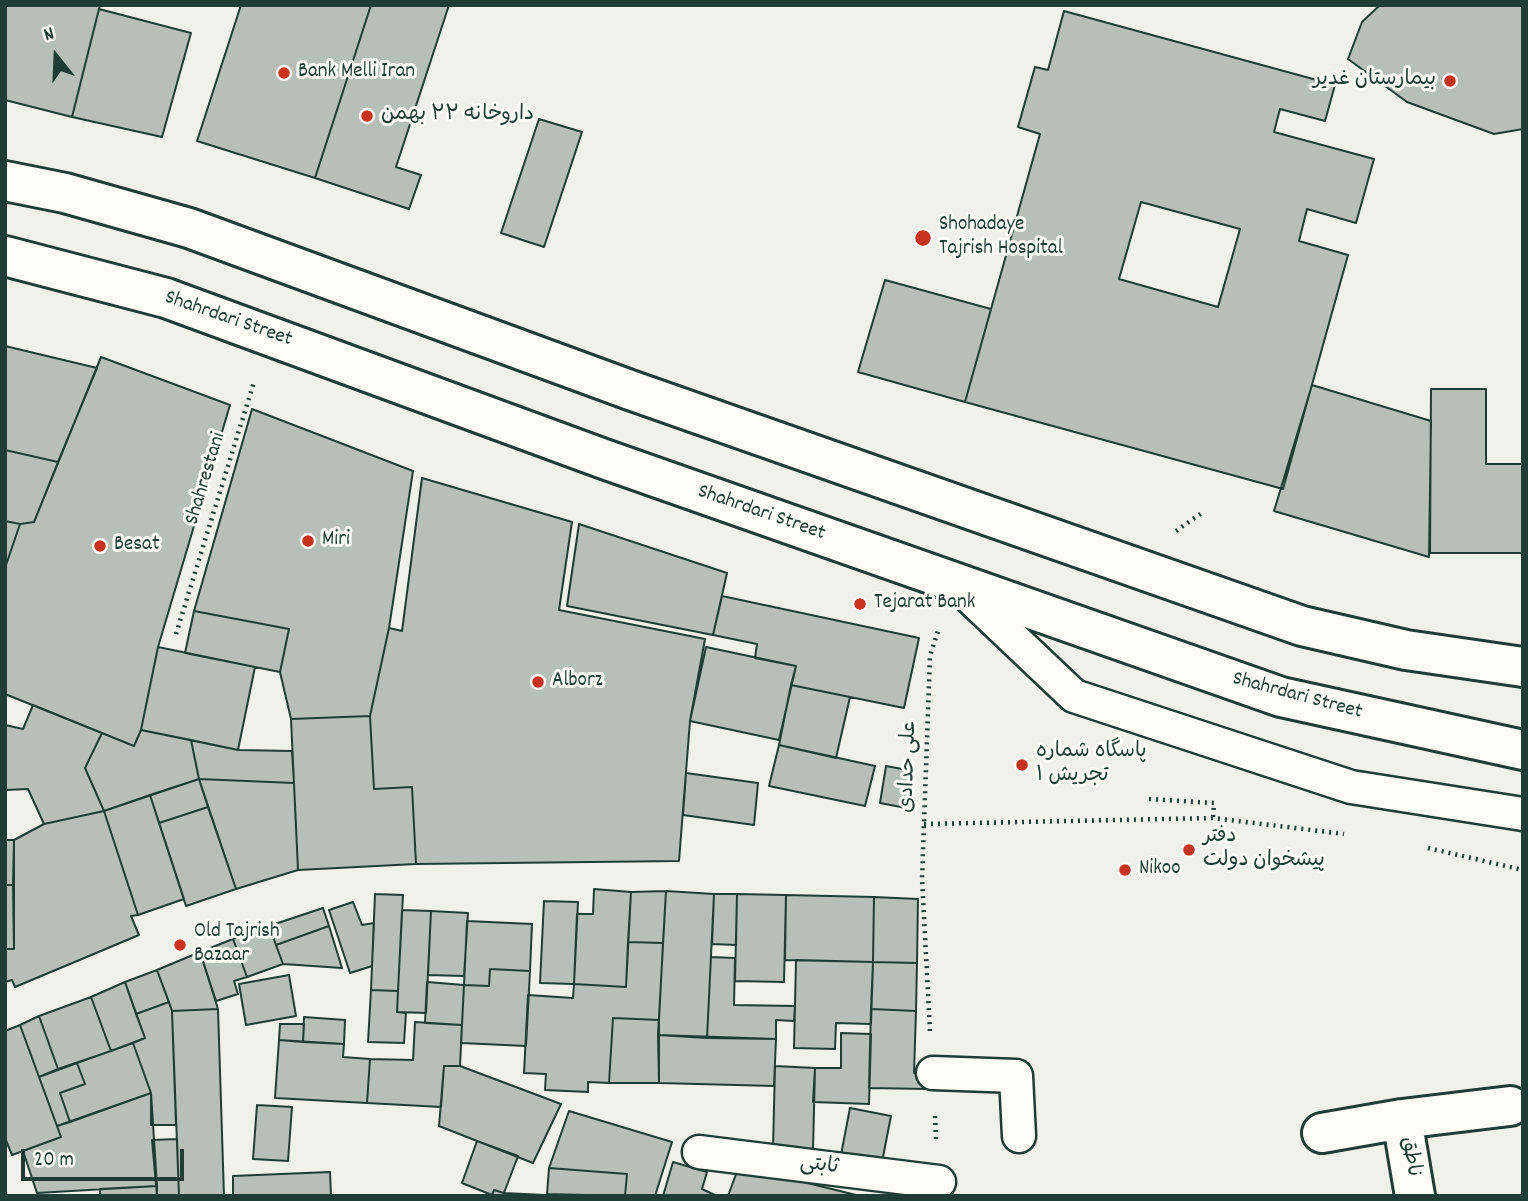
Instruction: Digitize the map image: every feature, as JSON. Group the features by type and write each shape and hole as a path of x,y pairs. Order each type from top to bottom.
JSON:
{"main road":[{"path":"5,181 65,193 189,228 643,394 1302,626 1406,650 1523,667"},
{"name":"Shahrdari Street","path":"5,256 166,298 604,458 1282,697 1523,750"},
{"path":"1322,1133 1402,1119 1510,1107"},
{"name":"ناطق","path":"1402,1119 1415,1196"}],"lane":[{"path":"953,582 1074,696 1351,787 1523,814"},
{"path":"933,1073 1016,1076 1019,1136"},
{"name":"ثابتی","path":"712,1162 939,1182"}],"path":[{"name":"Shahrestani","path":"176,634 269,334"},
{"name":"علی حدادی","path":"922,879 930,656"},
{"path":"1149,799 1214,803 1213,818"},
{"path":"924,824 1213,818 1349,835"},
{"path":"1417,845 1523,870"}],"building":[{"path":"5,5 100,5 72,117 5,100"},
{"name":"Bank Melli Iran","path":"241,5 371,5 315,178 197,141"},
{"path":"371,5 449,5 396,167 421,175 409,209 315,178"},
{"name":"بیمارستان غدیر","path":"1380,5 1523,5 1523,129 1494,134 1407,102 1348,59 1362,22"},
{"path":"99,9 191,33 162,137 72,117"},
{"path":"1064,11 1335,85 1325,121 1280,109 1274,132 1374,159 1356,223 1307,209 1299,241 1348,255 1283,489 965,402 1040,134 1018,127 1035,67 1048,70","holes":["1141,202 1240,229 1218,307 1119,279"]},
{"path":"539,119 582,132 544,247 501,233"},
{"path":"885,280 991,309 965,402 858,372"},
{"path":"5,346 97,368 58,462 5,450"},
{"name":"Besat","path":"101,357 230,405 158,647 141,730 134,746 5,694 5,568 20,524 34,522"},
{"path":"1312,385 1431,421 1429,557 1274,511"},
{"path":"1431,389 1486,389 1486,464 1523,464 1523,553 1430,553"},
{"name":"Miri","path":"252,409 413,471 389,628 370,716 291,719 280,672 289,629 194,611"},
{"path":"5,450 58,462 34,522 20,524 5,521"},
{"name":"Alborz","path":"422,478 572,522 559,610 705,639 690,721 679,861 416,864 412,787 374,789 370,716 389,628 402,631"},
{"path":"5,521 20,524 5,568"},
{"path":"579,524 727,573 713,635 567,606"},
{"path":"722,596 919,638 904,708 791,685 796,666 755,658 757,644 713,635"},
{"path":"194,611 289,629 280,672 185,653"},
{"path":"158,647 255,667 238,750 141,730"},
{"path":"706,647 796,666 779,740 690,721"},
{"path":"791,685 850,697 836,758 779,745"},
{"path":"33,705 102,733 85,768 104,811 44,824 28,789 5,790 5,725 23,729"},
{"path":"370,716 374,789 412,787 416,864 298,870 291,719"},
{"path":"141,730 191,740 199,779 104,811 85,768 102,733 134,746"},
{"path":"191,740 238,750 292,751 294,783 199,779"},
{"path":"779,745 875,766 865,806 769,786"},
{"path":"886,766 913,771 906,808 880,803"},
{"path":"686,773 758,783 754,825 683,815"},
{"path":"199,779 294,783 298,870 236,889"},
{"path":"199,779 208,807 159,823 150,795"},
{"path":"150,795 184,899 138,915 104,811"},
{"path":"208,807 236,889 186,906 159,823"},
{"path":"104,811 138,915 131,916 139,935 15,987 12,980 5,982 5,949 14,949 14,840 44,824"},
{"path":"5,840 14,840 13,885 5,885"},
{"path":"5,885 13,885 14,949 5,949"},
{"path":"594,889 631,892 626,987 574,984 577,914 593,914"},
{"path":"666,891 714,894 707,1038 658,1035"},
{"path":"666,891 663,943 628,942 631,892"},
{"path":"375,894 403,895 398,991 371,990"},
{"path":"714,894 737,894 736,945 712,944"},
{"path":"737,894 786,895 784,982 735,981"},
{"path":"786,895 874,897 873,962 785,960"},
{"path":"874,897 918,899 917,963 873,962"},
{"path":"544,901 578,902 574,984 540,983"},
{"path":"353,902 362,925 374,923 372,966 350,973 329,910"},
{"path":"323,908 329,926 276,945 269,926"},
{"path":"402,910 431,911 426,1013 397,1012"},
{"path":"431,911 468,913 464,976 428,975"},
{"path":"467,921 532,924 530,971 490,969 489,986 464,985"},
{"path":"269,926 283,964 247,977 233,939"},
{"path":"329,926 342,968 283,964 276,945"},
{"path":"233,939 247,977 234,981 238,994 216,1001 200,952"},
{"path":"628,942 663,943 659,1020 613,1018 609,1083 588,1082 588,1092 545,1090 546,1074 524,1073 528,995 573,998 574,984 626,987"},
{"path":"200,952 218,1009 172,1011 157,970"},
{"path":"711,957 735,958 734,1005 795,1006 794,1021 776,1020 776,1039 707,1038"},
{"path":"796,960 873,962 871,1024 836,1023 835,1049 794,1048"},
{"path":"873,962 917,963 916,1011 871,1009"},
{"path":"490,969 530,971 526,1046 461,1043 464,985 489,986"},
{"path":"157,970 169,1002 136,1014 125,982"},
{"path":"289,975 296,1016 246,1025 239,984"},
{"path":"125,982 145,1038 111,1051 91,997"},
{"path":"427,982 464,985 462,1025 425,1023"},
{"path":"371,990 398,991 397,1012 406,1013 404,1043 368,1042"},
{"path":"91,997 111,1051 58,1069 39,1016"},
{"path":"169,1002 172,1011 176,1125 151,1125 151,1093 133,1043 145,1038 136,1014"},
{"path":"218,1009 224,1196 179,1196 172,1011"},
{"path":"871,1009 916,1011 914,1073 927,1074 926,1089 869,1088"},
{"path":"39,1016 58,1069 39,1077 20,1025"},
{"path":"304,1017 345,1020 344,1044 303,1042"},
{"path":"613,1018 659,1020 659,1083 609,1083"},
{"path":"415,1022 462,1025 460,1066 444,1066 441,1107 367,1103 370,1059 413,1060"},
{"path":"280,1024 304,1024 303,1042 279,1040"},
{"path":"20,1025 61,1137 12,1155 5,1138 5,1031"},
{"path":"841,1033 871,1034 869,1104 813,1102 815,1068 841,1068"},
{"path":"658,1035 776,1039 774,1086 659,1083"},
{"path":"279,1040 344,1044 343,1057 370,1059 367,1103 275,1098"},
{"path":"133,1043 151,1093 70,1122 60,1093 85,1084 77,1063"},
{"path":"77,1063 85,1084 60,1093 70,1122 57,1126 39,1077"},
{"path":"444,1066 460,1066 561,1104 533,1163 439,1126"},
{"path":"775,1066 815,1068 813,1150 773,1149"},
{"path":"151,1093 157,1186 37,1193 23,1151 61,1137 57,1126"},
{"path":"257,1105 292,1107 288,1161 253,1159"},
{"path":"850,1108 891,1116 881,1167 840,1160"},
{"path":"569,1111 672,1142 655,1196 625,1196 627,1174 549,1168"},
{"path":"177,1139 179,1196 157,1196 152,1140"},
{"path":"477,1141 518,1156 504,1193 494,1190 492,1195 462,1183"},
{"path":"673,1162 707,1172 702,1189 717,1196 663,1196"},
{"path":"739,1166 860,1196 728,1196"},
{"path":"549,1168 627,1174 625,1196 547,1194"},
{"path":"330,1172 331,1196 233,1196 233,1176"},
{"path":"157,1186 157,1196 100,1196 100,1189"},
{"path":"494,1190 504,1193 564,1196 492,1196"}],"place":[{"name":"Bank Melli Iran","path":"284,73"},
{"name":"بیمارستان غدیر","path":"1450,81"},
{"name":"داروخانه ۲۲ بهمن","path":"367,116"},
{"name":"Shohadaye Tajrish Hospital","path":"923,238"},
{"name":"Miri","path":"308,541"},
{"name":"Besat","path":"100,546"},
{"name":"Tejarat Bank","path":"860,604"},
{"name":"Alborz","path":"538,682"},
{"name":"پاسگاه شماره ۱ تجریش","path":"1022,765"},
{"name":"دفتر پیشخوان دولت","path":"1189,850"},
{"name":"Nikoo","path":"1125,870"},
{"name":"Old Tajrish Bazaar","path":"180,945"}]}
